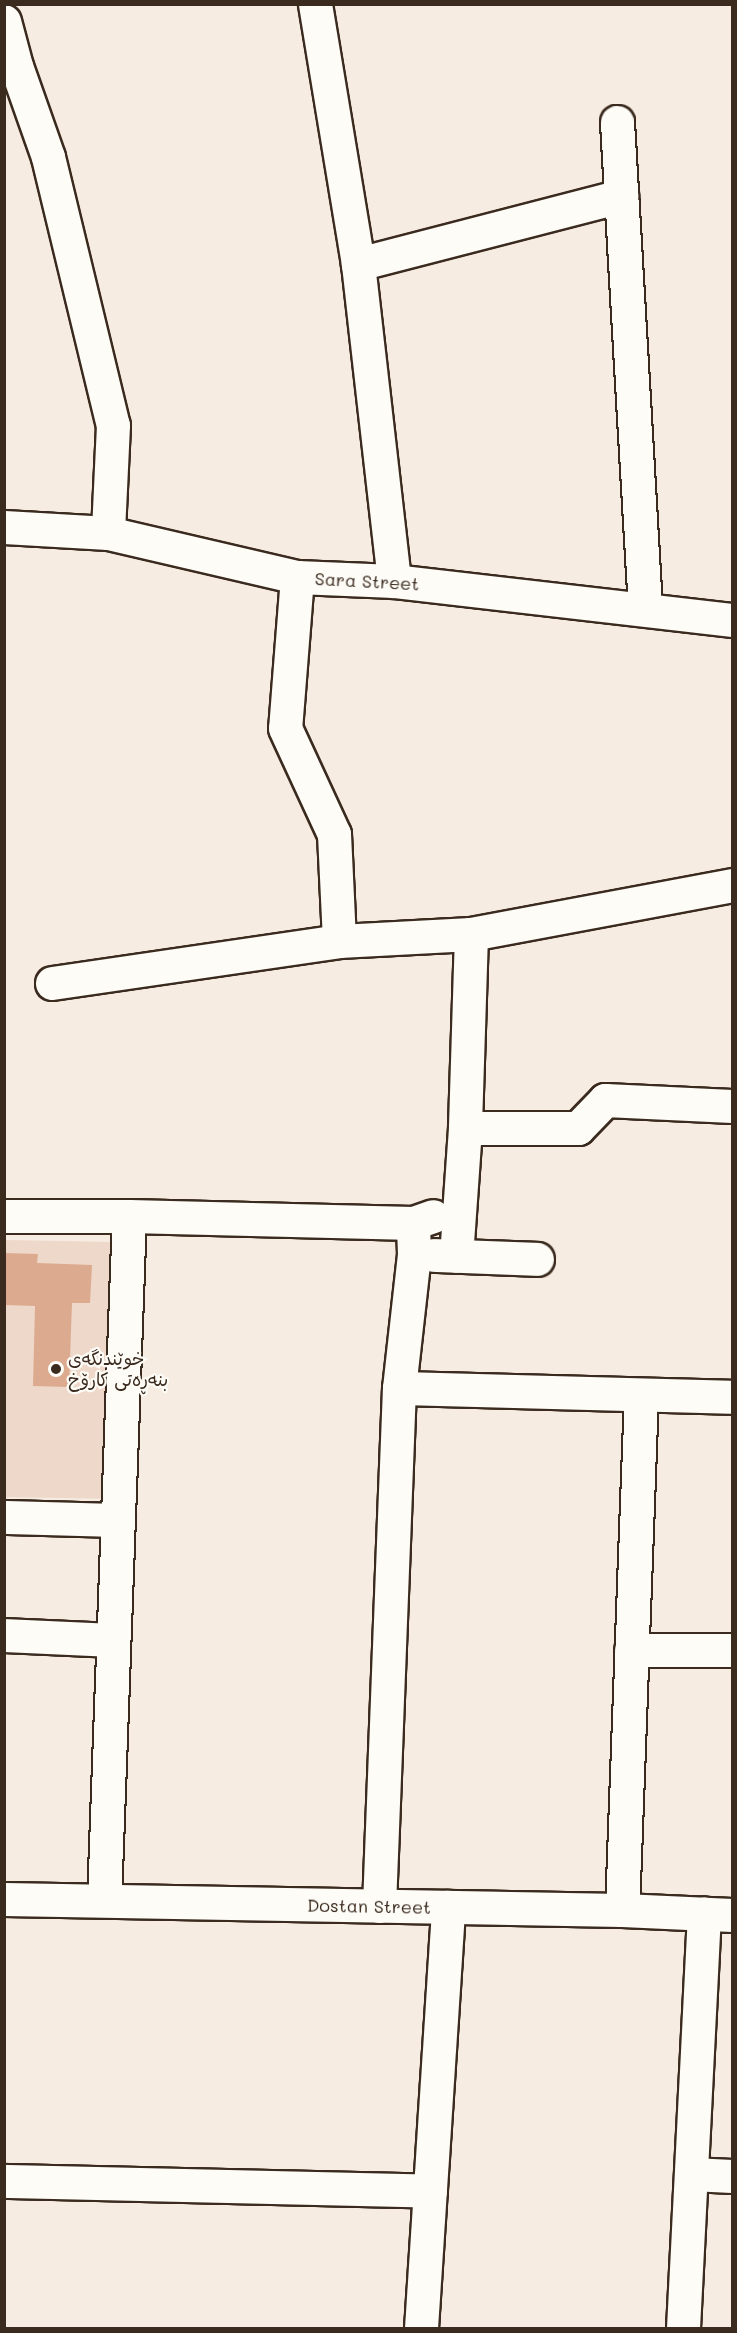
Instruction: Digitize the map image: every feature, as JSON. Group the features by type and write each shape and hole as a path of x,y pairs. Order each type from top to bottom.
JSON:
{"street":[{"path":"315,4 358,264 394,581"},
{"path":"4,21 16,66 48,157 113,425 108,533"},
{"path":"617,122 645,609"},
{"path":"358,264 621,196"},
{"name":"Sara Street","path":"4,527 108,533 297,577 394,581 732,620"},
{"path":"297,577 285,728 334,834 339,941"},
{"path":"52,983 339,941 471,934 732,885"},
{"path":"456,1256 465,1128 471,934"},
{"path":"465,1128 578,1128 605,1100 732,1106"},
{"path":"4,1215 129,1216 422,1230 456,1256 537,1259"},
{"path":"104,1900 129,1216"},
{"path":"379,1906 399,1388 422,1230"},
{"path":"399,1388 732,1397"},
{"path":"622,1910 641,1395"},
{"path":"4,1517 118,1520"},
{"path":"4,1635 113,1640"},
{"path":"631,1650 732,1650"},
{"name":"Dostan Street","path":"4,1899 622,1910 718,1915"},
{"path":"421,2328 448,1907"},
{"path":"683,2328 691,2174 718,1915"},
{"path":"691,2174 732,2176"},
{"path":"4,2181 430,2191"}],"shaded area":[{"name":"خوێندنگەی بنەڕەتی کارۆخ","path":"5,1240 113,1242 108,1499 4,1497"}],"building":[{"path":"4,1253 38,1254 37,1263 92,1265 90,1303 72,1303 69,1387 33,1386 35,1306 4,1305"}],"place":[{"name":"خوێندنگەی بنەڕەتی کارۆخ","path":"56,1369"}]}
